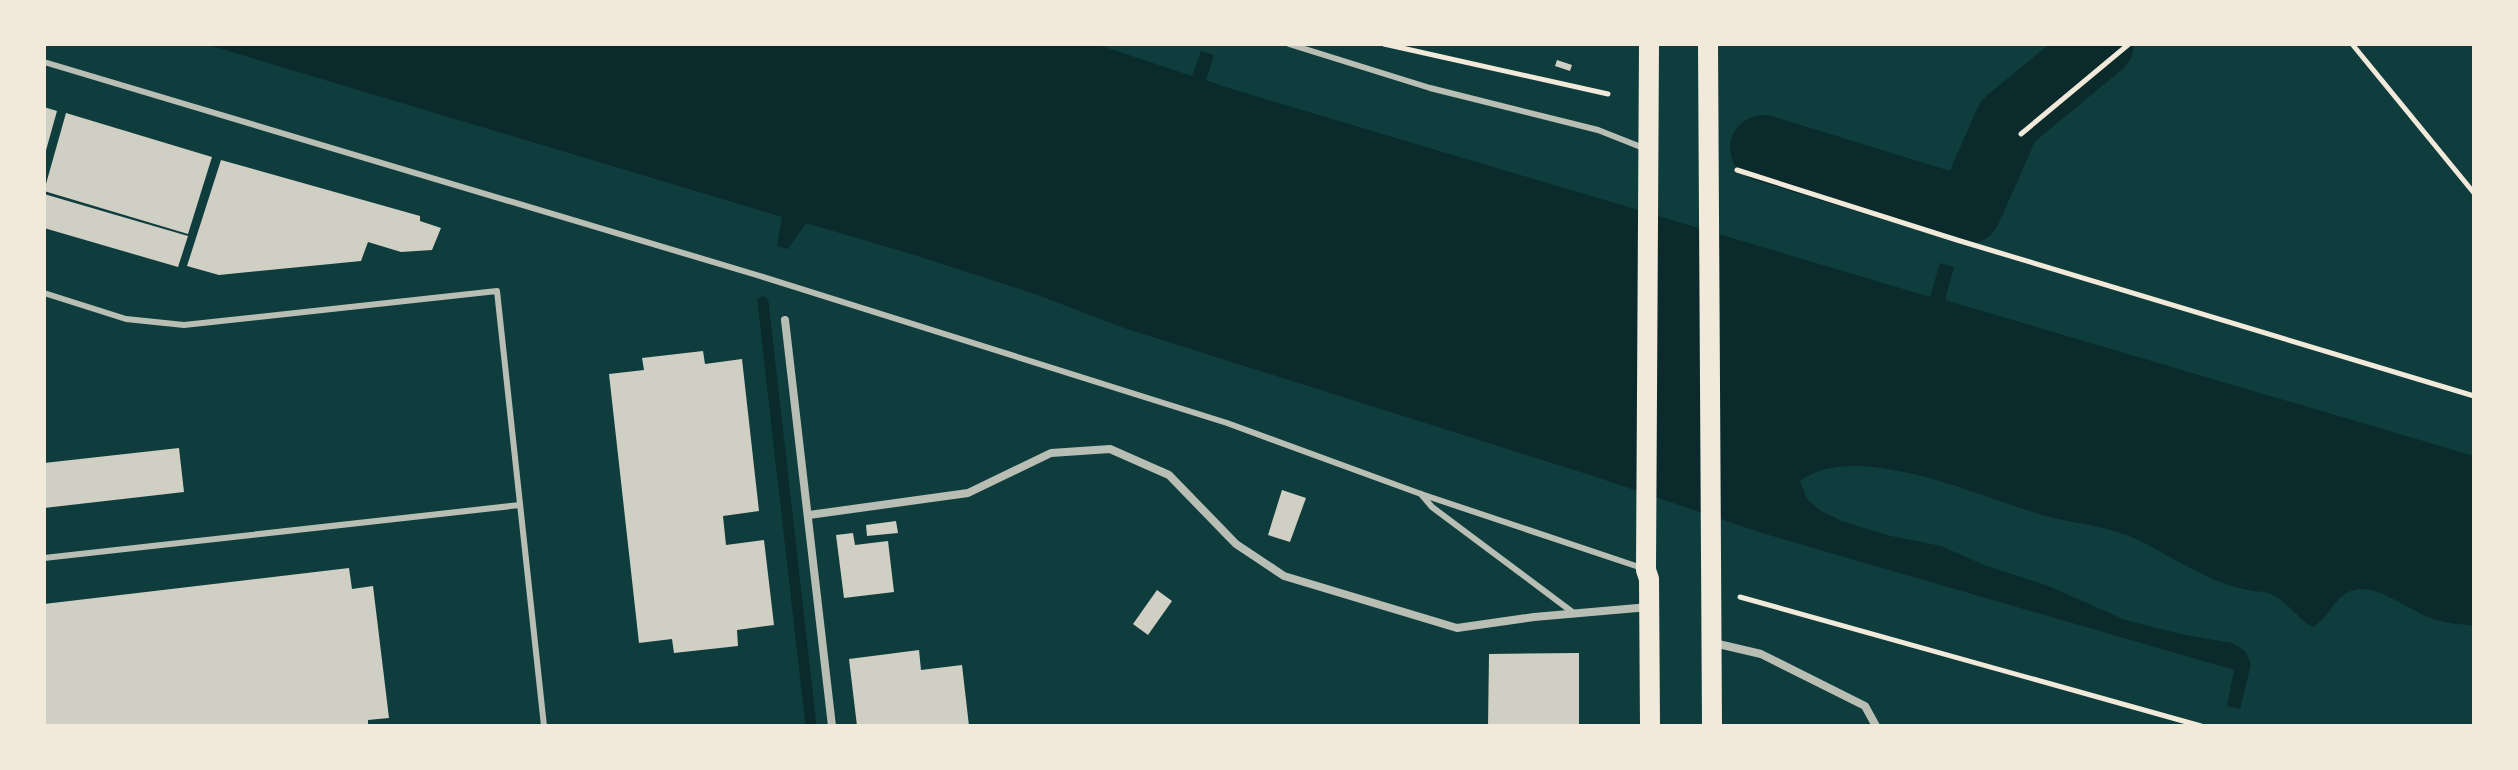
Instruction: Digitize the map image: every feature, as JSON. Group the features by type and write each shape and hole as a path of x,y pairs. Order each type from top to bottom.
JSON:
{"main road":[{"path":"1649,44 1646,570 1650,726"},
{"path":"1708,44 1712,726"}],"street":[{"path":"785,320 832,726"},
{"path":"809,515 968,493 1051,453 1110,449 1169,475 1236,544 1284,576 1457,628 1649,607"},
{"path":"1711,642 1761,654 1865,706 1876,726"}],"lane":[{"path":"1289,44 1430,88 1598,130 1650,151"},
{"path":"44,62 775,280 1227,423 1421,494 1646,570"},
{"path":"44,293 126,319 184,325 497,291 544,726"},
{"path":"1421,494 1432,507 1575,614"},
{"path":"44,558 520,505"}],"path":[{"path":"1384,44 1608,94"},
{"path":"2021,134 2129,44"},
{"path":"2352,44 2474,193"},
{"path":"1709,161 2474,396"},
{"path":"1710,580 2201,726"}],"water":[{"path":"205,44 1096,44 1192,76 1201,51 1214,55 1206,80 1225,87 1930,297 1940,263 1954,267 1945,300 2474,456 2474,626 2430,618 2383,594 2363,589 2347,593 2313,627 2266,592 2242,589 2216,580 2115,531 2046,516 1922,476 1854,466 1824,469 1800,481 1807,499 1821,511 1844,522 1941,546 1984,565 2046,585 2125,620 2232,643 2245,651 2251,664 2240,709 2227,706 2234,670 1762,533 1590,475 1124,328 1035,294 806,223 788,249 777,246 782,217"}],"building":[{"path":"1557,60 1572,65 1570,71 1555,66"},
{"path":"44,107 57,111 45,154 44,153"},
{"path":"66,113 212,157 188,234 44,191"},
{"path":"221,160 420,216 420,221 441,228 432,250 401,252 368,242 361,261 219,275 187,266"},
{"path":"44,194 188,236 178,267 44,228"},
{"path":"703,351 705,364 742,359 759,511 723,516 726,545 764,540 774,625 737,630 738,646 674,653 672,639 639,643 609,374 644,370 642,358"},
{"path":"179,448 184,492 44,508 44,463"},
{"path":"1282,490 1306,498 1290,542 1268,535"},
{"path":"896,521 898,533 867,536 866,525"},
{"path":"853,533 855,545 888,541 894,592 844,598 836,535"},
{"path":"349,568 352,589 373,586 389,718 368,720 368,726 44,726 44,604"},
{"path":"1157,590 1172,601 1148,635 1133,624"},
{"path":"919,650 921,670 962,665 969,726 857,726 849,659"},
{"path":"1579,653 1579,726 1488,726 1489,654"}],"waterway":[{"path":"1763,148 1968,211 2008,121 2101,44"},
{"path":"763,302 811,726"}]}
